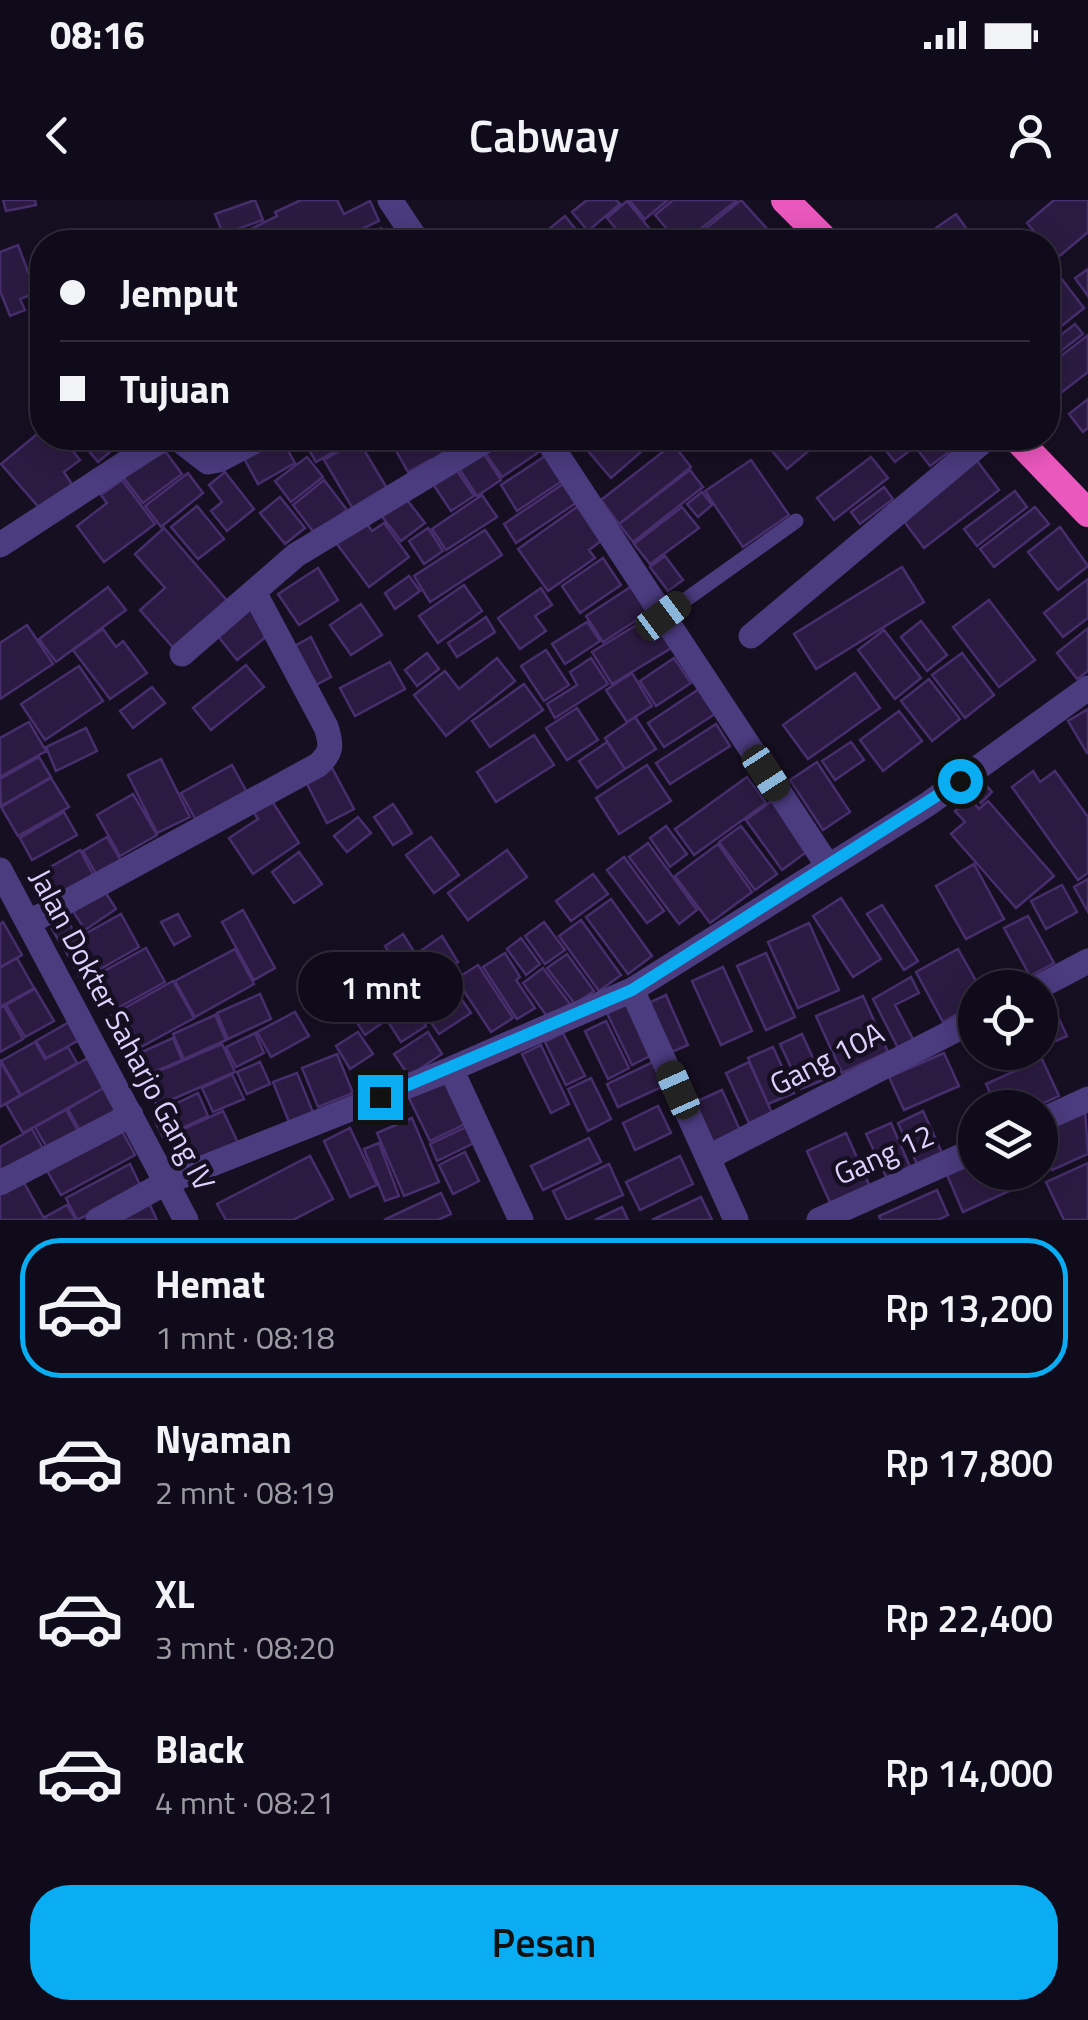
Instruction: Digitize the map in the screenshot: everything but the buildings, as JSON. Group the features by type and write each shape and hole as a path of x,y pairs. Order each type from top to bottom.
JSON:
{"highway":[{"path":"785,200 815,230"},
{"path":"1028,450 1088,513"}],"street":[{"path":"390,200 410,230"},
{"path":"0,545 145,450"},
{"path":"192,450 208,462 238,450"},
{"path":"182,654 296,555 470,450"},
{"path":"554,450 828,866"},
{"path":"751,636 973,450"},
{"path":"28,923 328,756 332,745 326,728 254,592"},
{"path":"98,1220 167,1182 451,1069 632,990 928,804 1088,688"},
{"name":"Jalan Dokter Saharjo Gang IV","path":"0,870 186,1220"},
{"path":"1058,977 1088,961"},
{"path":"632,990 736,1220"},
{"name":"Gang 10A","path":"709,1157 958,1029"},
{"path":"451,1069 522,1220"},
{"path":"1058,1112 1088,1099"},
{"path":"0,1183 131,1115"},
{"name":"Gang 12","path":"819,1220 958,1158"}],"lane":[{"path":"663,616 796,521"}],"route":[{"path":"380,1097 632,990 960,781"}]}
